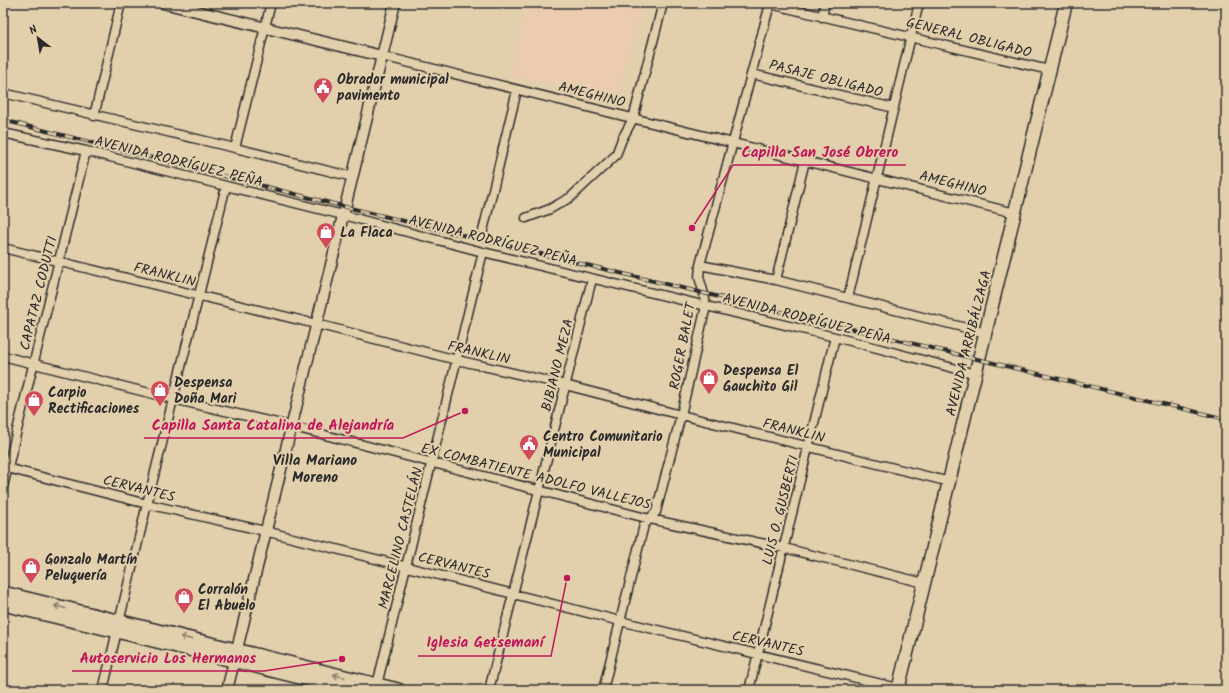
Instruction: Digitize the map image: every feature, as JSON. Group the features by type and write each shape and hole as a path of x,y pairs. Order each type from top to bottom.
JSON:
{"main road":[{"name":"AVENIDA ARRIBÁLZAGA","path":"898,689 950,482 1066,3"},
{"path":"3,593 118,626 236,656 376,687 398,690"},
{"path":"3,604 118,626"},
{"path":"236,656 351,690"}],"street":[{"path":"94,116 121,3"},
{"name":"AMEGHINO","path":"163,3 684,132 805,160 1015,213"},
{"path":"235,148 271,3"},
{"path":"227,690 290,426 395,3"},
{"path":"526,218 550,209 571,197 616,155 622,139 633,119 663,3"},
{"path":"822,17 825,3"},
{"path":"848,298 919,3"},
{"name":"GENERAL OBLIGADO","path":"768,4 911,36 1049,70"},
{"name":"ROGER BALET","path":"603,690 644,524 656,512 681,416 706,306 699,277 700,265 752,74 768,4"},
{"name":"PASAJE OBLIGADO","path":"752,74 894,108"},
{"path":"483,231 517,90"},
{"name":"AVENIDA RODRÍGUEZ PEÑA","path":"3,93 353,177"},
{"name":"AVENIDA RODRÍGUEZ PEÑA","path":"3,133 86,151 343,215 483,252 835,337 976,374"},
{"name":"CAPATAZ CODUTTI","path":"3,487 5,468 86,151"},
{"path":"776,280 805,160"},
{"path":"103,690 147,504 226,186"},
{"name":"FRANKLIN","path":"3,248 565,385 681,416 950,482"},
{"name":"MARCELINO CASTELÁN","path":"376,687 458,360 483,252"},
{"name":"AVENIDA RODRÍGUEZ PEÑA","path":"700,265 776,280 986,333"},
{"name":"BIBIANO MEZA","path":"489,690 592,279"},
{"name":"LUIS O. GUSBERTI","path":"749,690 835,337"},
{"name":"EX COMBATIENTE ADOLFO VALLEJOS","path":"3,356 173,400 290,426 650,519 784,548 924,583"},
{"name":"CERVANTES","path":"5,468 147,504 265,531 620,621 898,689"}],"shaded area":[{"path":"527,3 643,3 616,101 510,74"}],"railway":[{"path":"3,120 346,207 1226,419"}],"place":[{"name":"Obrador municipal pavimento","path":"323,104"},
{"name":"Capilla San José Obrero","path":"692,228"},
{"name":"La Flaca","path":"326,249"},
{"name":"Despensa El Gauchito Gil","path":"709,395"},
{"name":"Despensa Doña Mari","path":"160,407"},
{"name":"Capilla Santa Catalina de Alejandría","path":"465,411"},
{"name":"Carpio Rectificaciones","path":"34,417"},
{"name":"Centro Comunitario Municipal","path":"529,461"},
{"name":"Iglesia Getsemaní","path":"567,578"},
{"name":"Gonzalo Martín Peluquería","path":"31,584"},
{"name":"Corralón El Abuelo","path":"184,614"},
{"name":"Autoservicio Los Hermanos","path":"342,659"}],"district":[{"name":"Villa Mariano Moreno","path":"315,468"}]}
